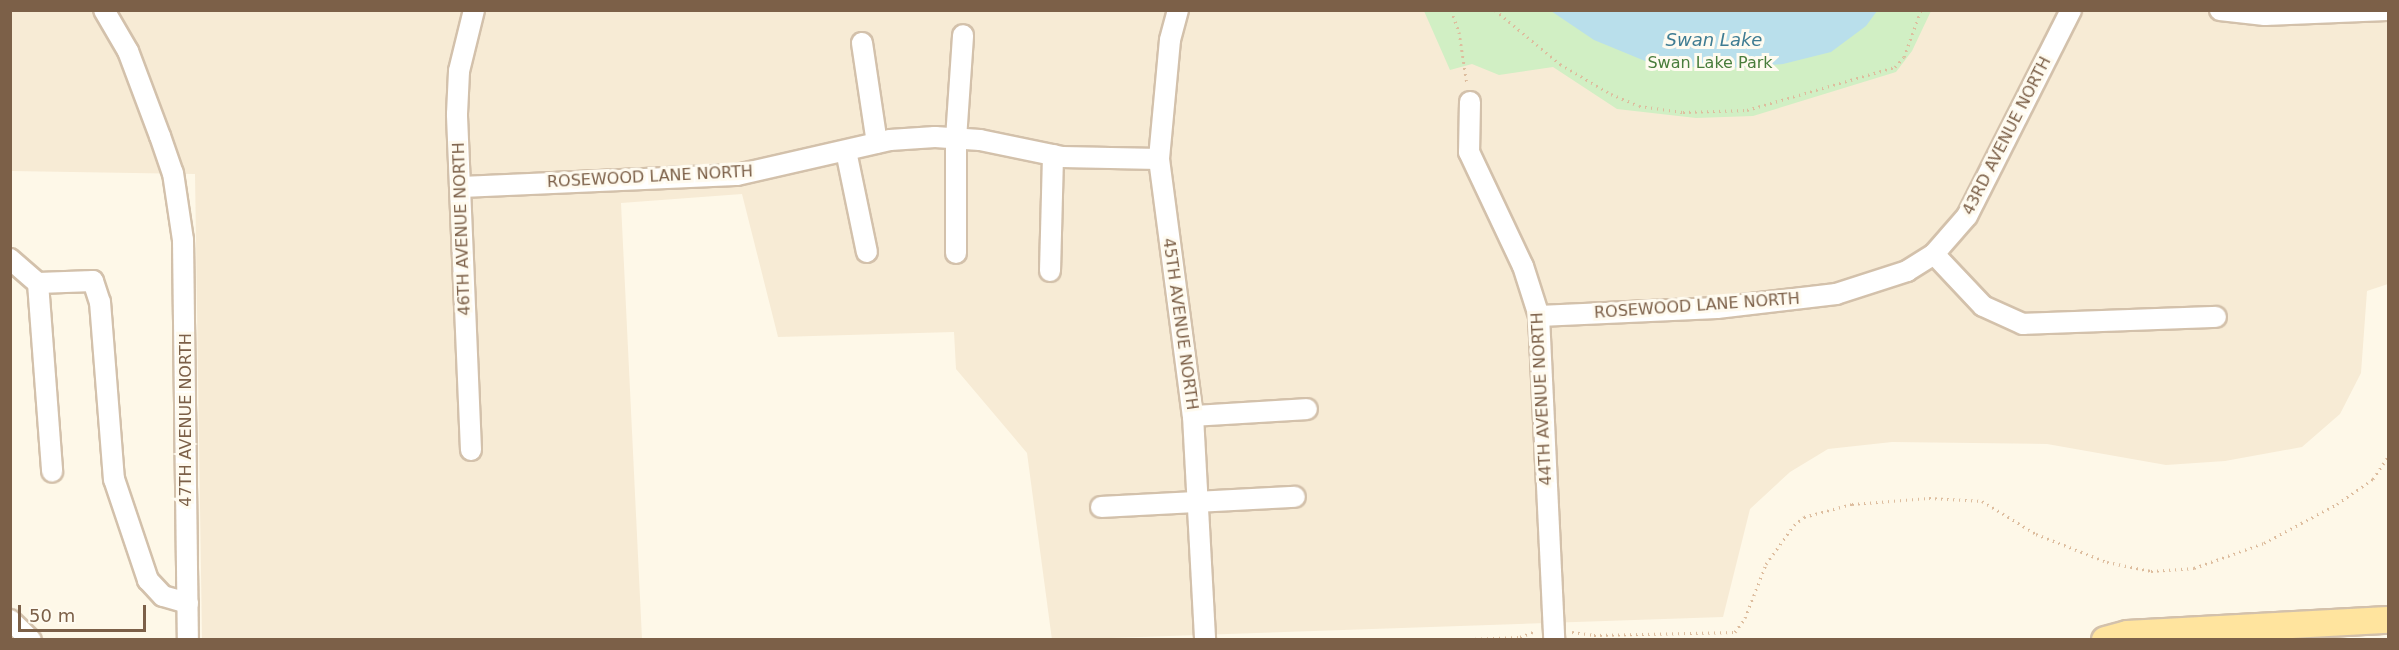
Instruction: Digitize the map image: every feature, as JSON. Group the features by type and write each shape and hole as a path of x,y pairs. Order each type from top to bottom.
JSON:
{"main road":[{"path":"2105,639 2127,634 2388,620"}],"street":[{"name":"47TH AVENUE NORTH","path":"104,10 128,51 173,173 177,200 185,281 188,639"},
{"name":"46TH AVENUE NORTH","path":"471,450 460,187 459,71 474,10"},
{"name":"45TH AVENUE NORTH","path":"1178,10 1170,40 1159,159 1193,416 1205,639"},
{"name":"43RD AVENUE NORTH","path":"1934,254 1967,216 2072,10"},
{"path":"2220,10 2265,15 2387,10"},
{"path":"956,253 956,139 963,35"},
{"path":"862,43 877,143"},
{"name":"44TH AVENUE NORTH","path":"1470,102 1469,152 1523,266 1539,316 1547,634"},
{"name":"ROSEWOOD LANE NORTH","path":"460,187 737,175 877,143 956,139 1053,155 1159,159"},
{"path":"846,151 867,252"},
{"path":"1050,271 1053,155"},
{"name":"ROSEWOOD LANE NORTH","path":"1539,316 1717,308 1836,294 1896,276 1934,254"},
{"path":"1934,254 1983,306 2024,324 2216,317"},
{"path":"10,260 38,283 93,281 100,302 114,479 148,580 163,596 188,603"},
{"path":"38,283 52,471"},
{"path":"1193,416 1307,409"},
{"path":"1101,507 1295,497"},
{"path":"10,620 31,639"}],"path":[{"path":"1451,10 1459,32 1470,102"},
{"path":"1495,10 1560,64 1611,94 1639,106 1683,112 1747,110 1895,67 1904,57 1921,10"},
{"path":"1572,632 1594,635 1735,632 1745,618 1766,564 1794,525 1804,517 1852,504 1929,498 1982,501 2036,534 2107,562 2151,571 2194,568 2264,543 2337,504 2373,479 2388,458"},
{"path":"1445,639 1547,634"}],"shaded area":[{"path":"10,11 2388,11 2388,284 2367,291 2361,373 2340,414 2302,447 2225,461 2166,465 2047,444 1892,442 1828,449 1790,472 1750,509 1723,617 1052,640 1027,453 956,369 954,332 778,337 742,194 621,203 642,639 202,639 195,174 11,171"}],"green space":[{"name":"Swan Lake Park","path":"1424,11 1931,11 1912,51 1896,72 1753,116 1696,118 1617,109 1553,67 1499,75 1472,64 1450,70"}],"water":[{"name":"Swan Lake","path":"1551,11 1877,11 1866,26 1831,52 1783,64 1717,69 1650,63 1594,40"}]}
